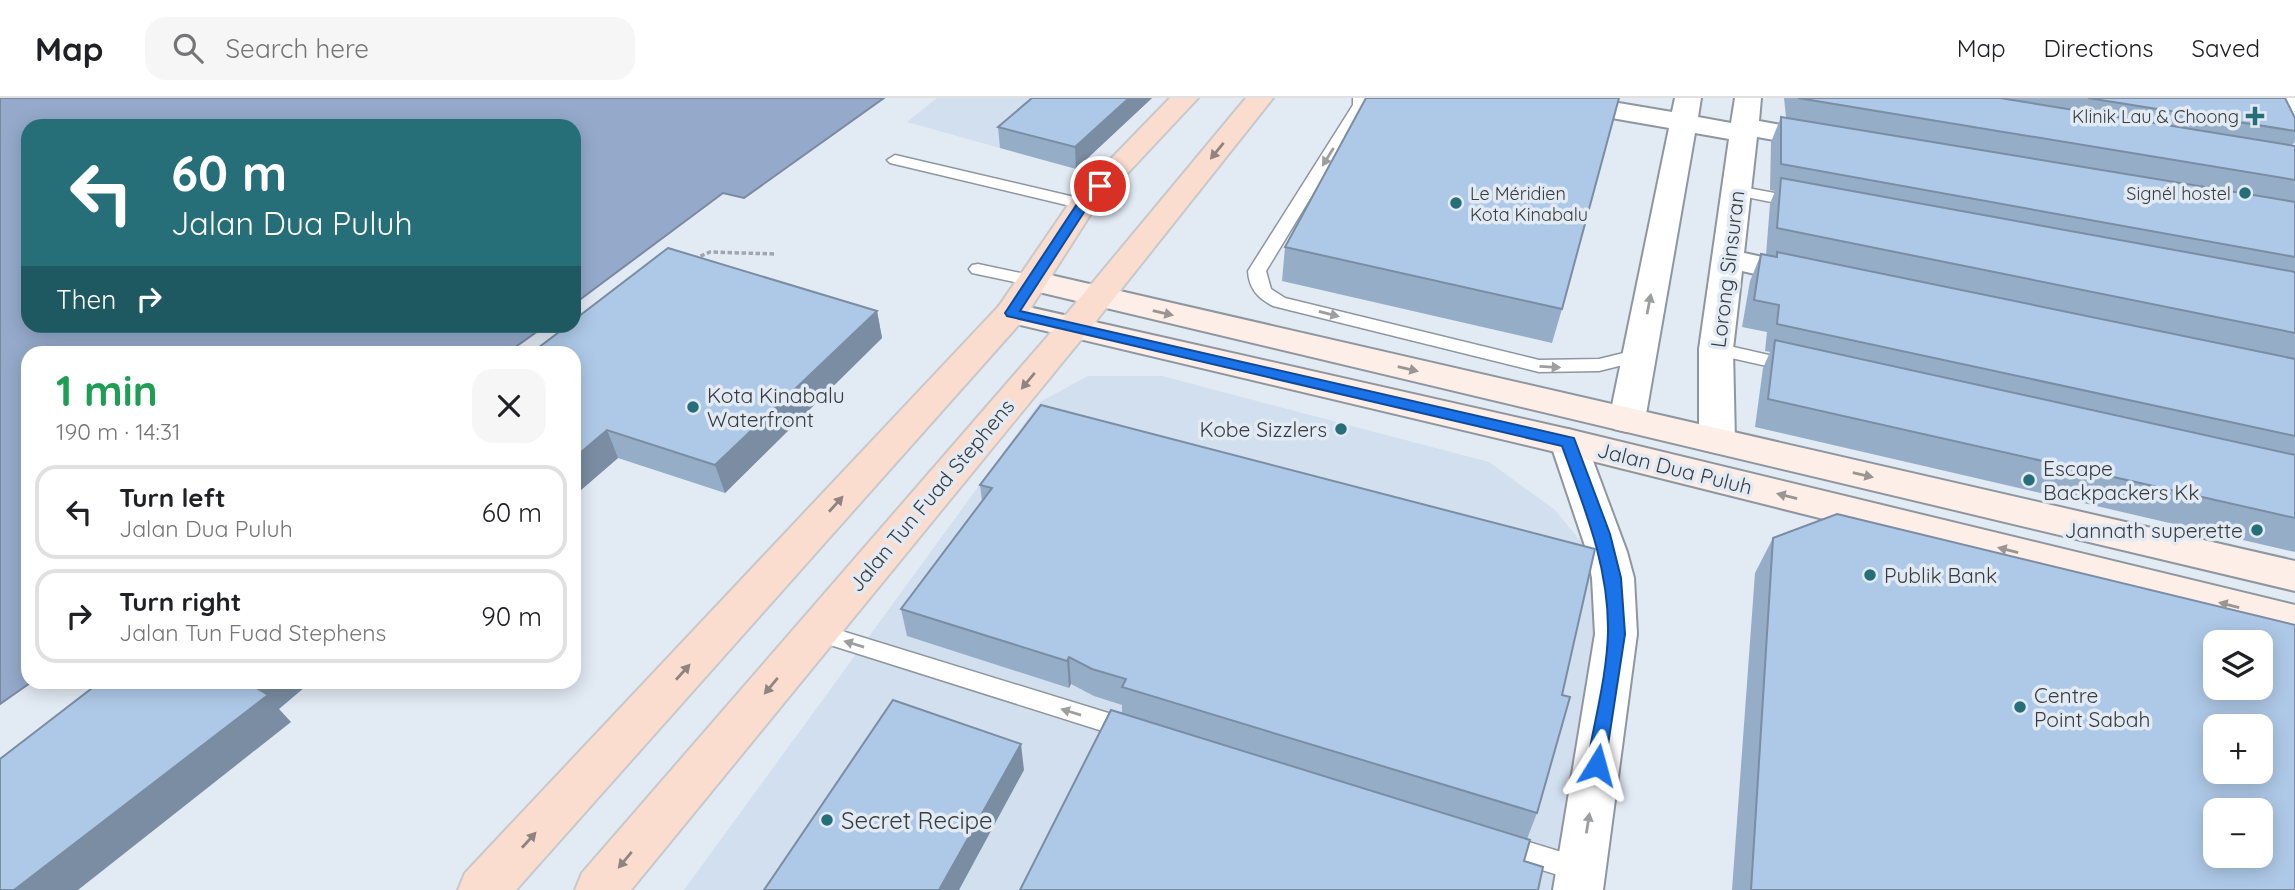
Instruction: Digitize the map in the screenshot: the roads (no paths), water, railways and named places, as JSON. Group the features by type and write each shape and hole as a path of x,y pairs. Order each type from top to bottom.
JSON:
{"main road":[{"path":"1022,297 1083,204 1185,98"},
{"path":"483,890 1205,98"},
{"name":"Jalan Tun Fuad Stephens","path":"600,890 1084,313 1260,98"}],"street":[{"path":"1543,98 1685,110 1746,119 1855,146"},
{"path":"1627,420 1685,110"},
{"name":"Lorong Sinsuran","path":"1717,441 1716,349 1746,119"},
{"path":"1727,260 1836,282"},
{"name":"Jalan Dua Puluh","path":"1022,297 1084,313 1211,361 1568,442 2295,621"},
{"name":"Jalan Dua Puluh","path":"1084,313 1230,329 2295,576"},
{"path":"1211,361 1230,329"},
{"path":"1568,442 1607,552 1613,578 1616,634 1579,880"}],"lane":[{"path":"1360,98 1360,105 1257,271 1256,283 1265,294 1279,302 1539,366 1599,365 1640,355"},
{"path":"895,160 1083,204"},
{"path":"1737,191 1818,207"},
{"path":"978,269 1022,297"},
{"path":"1716,349 1810,370"},
{"path":"816,632 1159,739"},
{"path":"1475,838 1579,880"}],"water":[{"path":"0,98 884,98 744,198 723,193 581,299 581,119 21,119 21,333 535,333 517,346 21,346 21,689 0,704"}],"place":[{"name":"Klinik Lau & Choong","path":"2255,116"},
{"name":"Signél hostel","path":"2245,193"},
{"name":"Le Méridien Kota Kinabalu","path":"1456,203"},
{"name":"Kota Kinabalu Waterfront","path":"693,407"},
{"name":"Kobe Sizzlers","path":"1341,429"},
{"name":"Escape Backpackers Kk","path":"2029,480"},
{"name":"Jannath superette","path":"2257,530"},
{"name":"Publik Bank","path":"1870,575"},
{"name":"Centre Point Sabah","path":"2020,707"},
{"name":"Secret Recipe","path":"827,820"}]}
